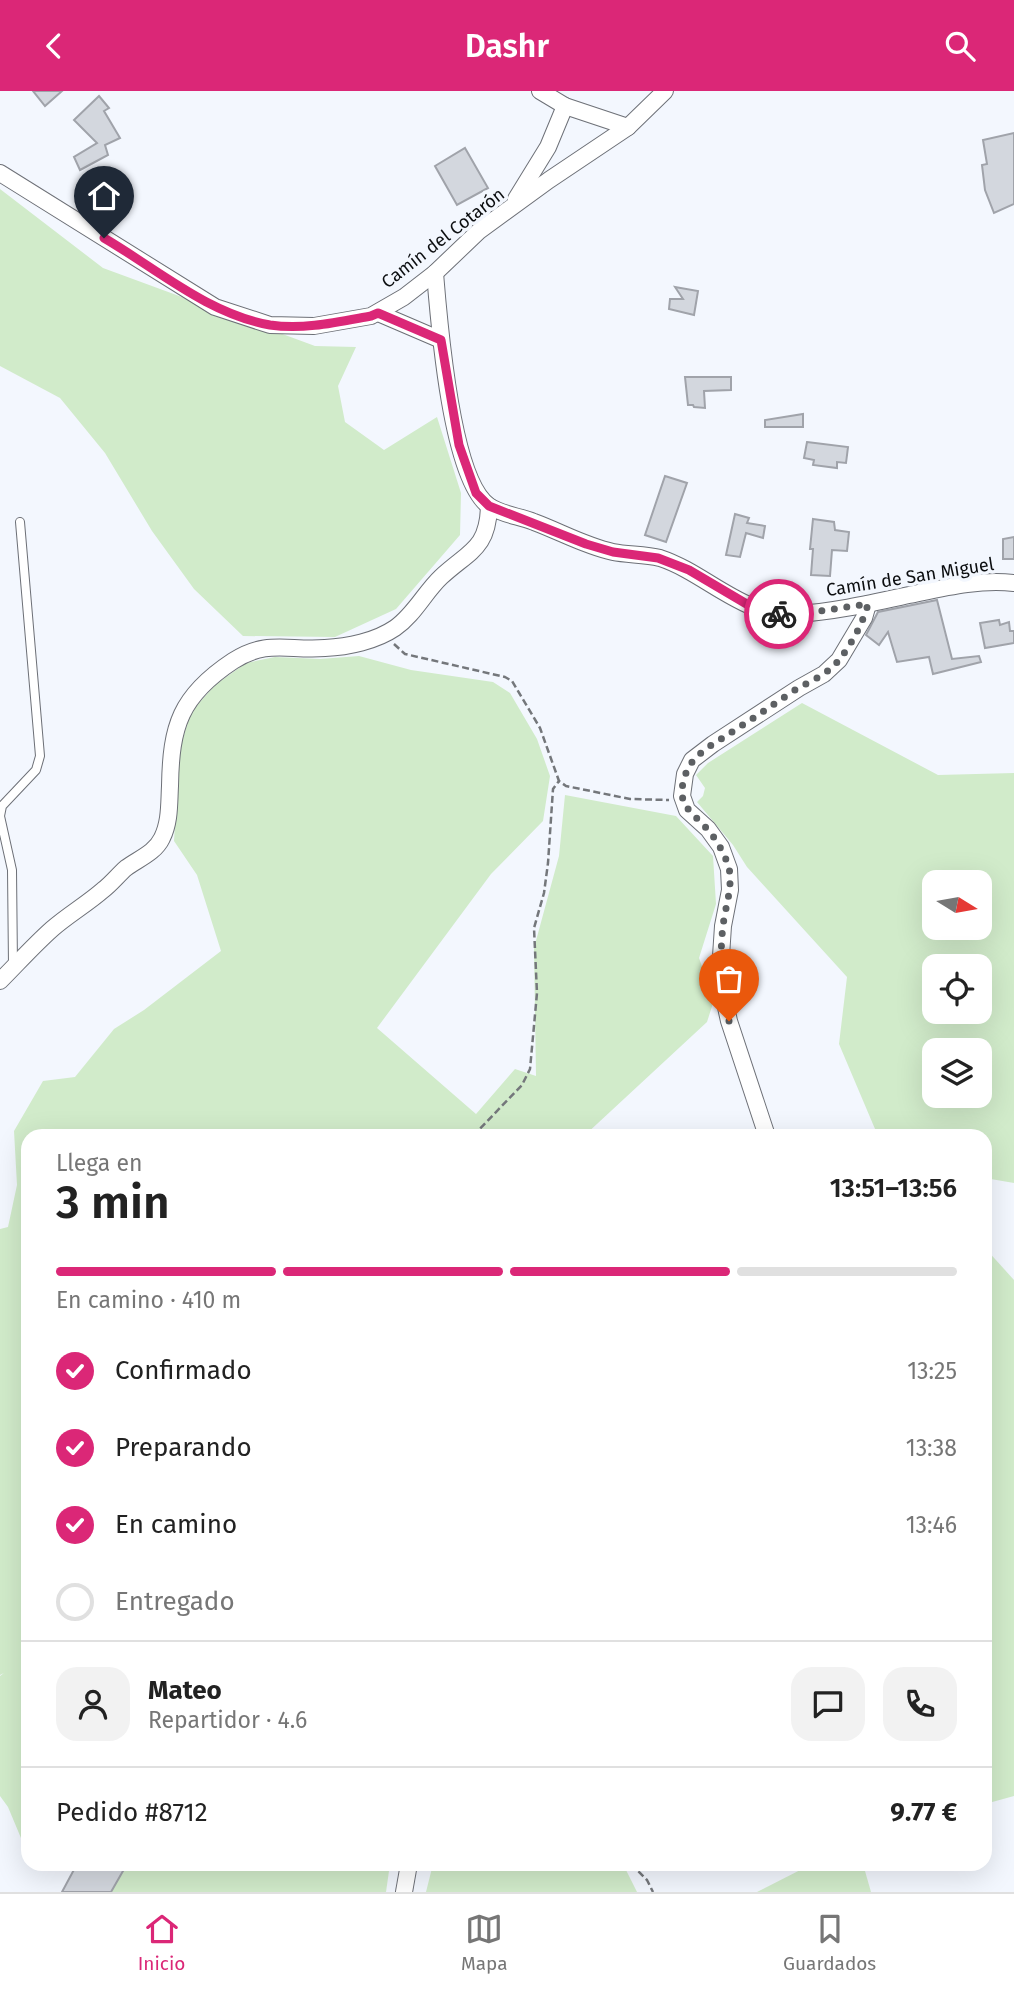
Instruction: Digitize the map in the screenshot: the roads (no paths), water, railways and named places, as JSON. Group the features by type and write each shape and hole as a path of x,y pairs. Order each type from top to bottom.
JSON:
{"street":[{"path":"540,91 565,106 628,127"},
{"name":"Camín del Cotarón","path":"0,173 215,307 270,325 314,326 378,313 435,274 479,231 628,127 665,91"},
{"path":"510,209 548,147 565,106"},
{"path":"0,981 54,927 105,890 126,869 160,843 167,823 170,759 177,722 192,696 208,681 231,662 250,651 264,647 275,645 325,648 367,641 384,634 397,627 440,578 481,542 487,527 489,506 476,493 459,445 441,340 435,274"},
{"path":"378,313 441,340"},
{"name":"Camín de San Miguel","path":"489,506 586,544 669,562 689,570 762,611 793,615 868,604 944,588 997,581 1014,583"},
{"path":"765,1129 729,1021 722,989 721,956 730,890 729,869 721,848 708,829 687,810 682,796 685,773 692,760 824,674 839,660 864,618 868,604"},
{"path":"404,1892 408,1871"}],"lane":[{"path":"13,969 12,870 0,815 2,806 36,770 40,757 20,522"}]}
